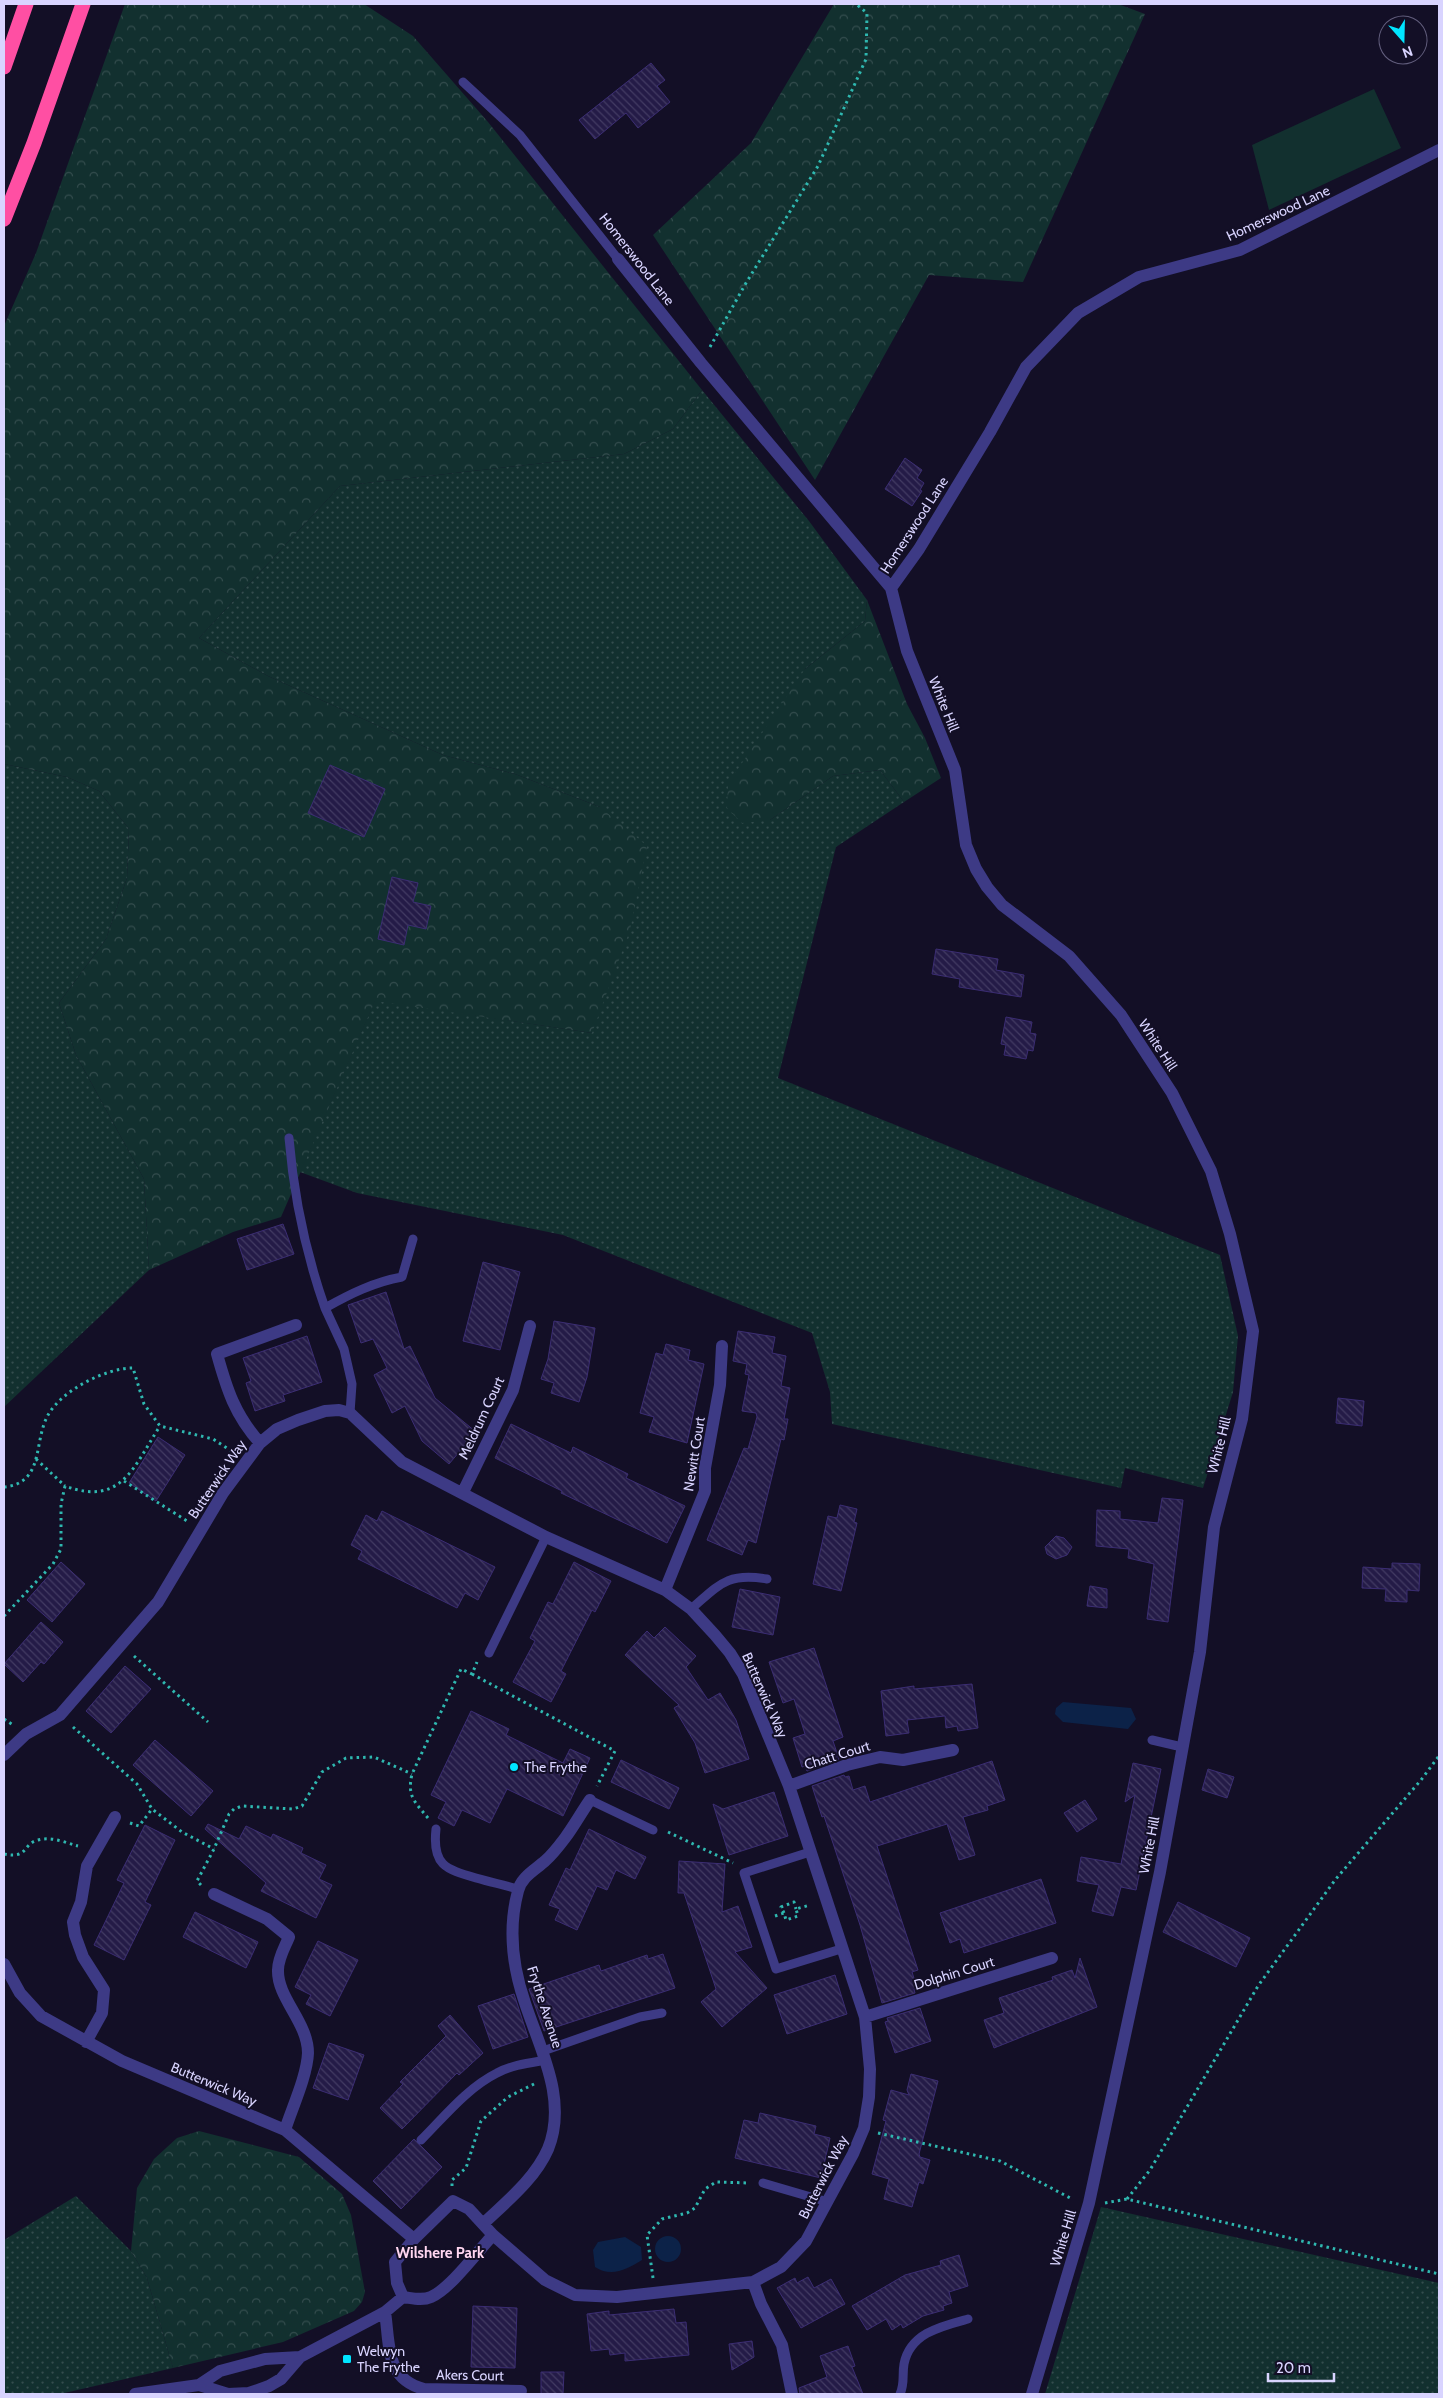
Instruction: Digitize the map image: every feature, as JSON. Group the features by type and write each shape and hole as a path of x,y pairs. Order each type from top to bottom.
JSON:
{"highway":[{"path":"4,67 26,4"},
{"path":"4,219 34,143 84,4"}],"street":[{"name":"Homerswood Lane","path":"618,259 701,363 891,588 929,533 990,432 1026,367 1078,313 1139,277 1240,250 1439,150"},
{"name":"White Hill","path":"891,588 907,651 954,770 966,845 976,869 987,887 1002,905 1069,956 1122,1015 1172,1093 1211,1171 1230,1234 1253,1331 1242,1419 1214,1527 1200,1652 1160,1872 1089,2203 1032,2394"},
{"path":"260,1443 244,1425 234,1407 217,1354 296,1325"},
{"name":"Meldrum Court","path":"463,1492 513,1390 530,1326"},
{"name":"Newitt Court","path":"666,1590 705,1491 706,1468 720,1385 722,1346"},
{"name":"Butterwick Way","path":"4,1755 26,1734 60,1716 158,1602 201,1530 260,1443 277,1429 325,1411 339,1410 350,1413 402,1462 463,1492 546,1537 666,1590 691,1609 730,1653 743,1674 789,1786 841,1949 865,2017 870,2069 869,2097 864,2128 853,2154 806,2241 781,2267 753,2282 593,2298 575,2295 545,2280 493,2235 484,2223 469,2209 452,2201"},
{"name":"Chatt Court","path":"789,1786 846,1765 880,1757 903,1760 953,1750"},
{"name":"Frythe Avenue","path":"484,2223 535,2171 548,2149 553,2129 554,2104 550,2077 545,2056 525,2004 514,1952 512,1922 518,1889 529,1873 545,1861 566,1838 590,1800"},
{"path":"86,2042 102,2013 104,1990 83,1957 75,1935 73,1922 81,1902 87,1866 115,1817"},
{"path":"214,1894 267,1919 289,1937 281,1956 278,1970 280,1982 304,2029 308,2054 285,2130"},
{"name":"Dolphin Court","path":"865,2017 1052,1958"},
{"name":"Butterwick Way","path":"4,1964 20,1993 41,2016 122,2061 285,2130 414,2239"},
{"path":"403,2297 396,2283 395,2262 414,2239 452,2201"},
{"path":"198,2385 228,2394 249,2393 270,2386 281,2379 300,2357 385,2312 403,2297 418,2299 430,2297 443,2290 493,2235"},
{"path":"753,2282 761,2304 782,2345 792,2394"},
{"name":"Akers Court","path":"385,2312 393,2366 401,2378 410,2386 424,2389 521,2391"},
{"path":"135,2394 198,2385 220,2371 266,2360 300,2357"}],"lane":[{"name":"Homerswood Lane","path":"463,82 520,135 618,259"},
{"path":"289,1138 293,1188 302,1233 325,1308 344,1349 352,1384 350,1413"},
{"path":"325,1308 361,1289 384,1280 402,1277 413,1239"},
{"path":"489,1653 546,1537"},
{"path":"691,1609 726,1581 746,1575 767,1579"},
{"path":"1152,1740 1182,1747"},
{"path":"590,1800 654,1830"},
{"path":"436,1829 435,1847 438,1858 445,1866 457,1874 518,1889"},
{"path":"810,1852 744,1873 776,1969 841,1949"},
{"path":"421,2140 477,2085 497,2073 545,2056 640,2017 662,2013"},
{"path":"763,2183 828,2202"},
{"path":"900,2394 904,2384 904,2366 907,2352 915,2342 937,2328 968,2318"}],"path":[{"path":"701,363 746,283 818,166 866,59 867,13 856,4"},
{"path":"4,1487 22,1482 32,1473 42,1430 48,1414 56,1404 88,1380 122,1368 133,1368 144,1404 160,1426 213,1439 246,1461"},
{"path":"36,1459 65,1486 78,1491 98,1492 115,1487 124,1481 160,1426"},
{"path":"124,1481 201,1530"},
{"path":"4,1616 53,1564 61,1549 61,1504 65,1486"},
{"path":"120,1644 208,1722"},
{"path":"472,1674 480,1656 489,1653"},
{"path":"436,1829 412,1799 409,1787 412,1774 461,1668 615,1751 590,1800"},
{"path":"60,1716 137,1784 152,1809 182,1832 214,1849"},
{"path":"214,1894 197,1881 214,1849 229,1814 234,1809 242,1806 293,1809 302,1806 322,1772 346,1758 374,1756 412,1774"},
{"path":"1439,1756 1421,1780 1335,1880 1258,1986 1150,2170 1128,2199 1439,2274"},
{"path":"115,1817 139,1826 152,1809"},
{"path":"654,1830 660,1829 733,1863 744,1873"},
{"path":"4,1854 17,1855 25,1852 30,1844 38,1840 54,1839 95,1851"},
{"path":"796,1909 825,1900"},
{"path":"794,1902 796,1909 798,1916 786,1920 782,1907 794,1902"},
{"path":"760,1921 784,1913"},
{"path":"452,2201 452,2180 466,2168 481,2120 508,2097 529,2085 550,2077"},
{"path":"864,2128 1000,2161 1070,2198 1089,2203"},
{"path":"655,2293 647,2235 662,2219 687,2213 694,2208 705,2189 716,2182 763,2183"}],"green space":[{"path":"125,4 364,4 413,36 488,122 702,390 673,429 624,454 340,486 199,638 268,676 443,755 515,774 600,807 647,846 630,930 592,1033 375,1001 281,1217 233,1232 149,1270 144,1179 76,1055 59,1003 106,939 127,878 129,829 99,791 67,777 4,764 4,326 36,253"},
{"path":"834,4 1118,4 1145,14 1023,282 929,275 815,480 653,235 751,143"},
{"path":"1374,89 1401,148 1269,210 1252,145"},
{"path":"702,390 809,521 867,600 865,621 805,669 770,820 833,776 880,770 904,802 836,847 778,1078 1220,1255 1238,1336 1233,1392 1203,1488 1125,1468 1121,1488 832,1424 830,1392 812,1333 563,1235 357,1193 300,1172 375,1000 592,1033 600,807 515,774 443,755 268,676 199,638 340,486 624,454 673,429"},
{"path":"867,600 907,704 925,738 941,778 904,802 880,770 833,776 770,820 742,823 727,808 728,784 805,669 865,621"},
{"path":"4,764 67,777 99,791 129,829 127,878 106,939 59,1003 76,1055 144,1179 149,1270 4,1407"},
{"path":"199,2131 299,2157 342,2194 351,2215 365,2292 362,2302 354,2311 283,2342 173,2368 147,2278 131,2251 137,2188 154,2159 177,2138"},
{"path":"76,2196 131,2251 147,2278 173,2368 60,2394 4,2394 4,2240"},
{"path":"1101,2207 1439,2283 1439,2394 1045,2394"}],"water":[{"path":"1063,1702 1131,1708 1136,1719 1128,1729 1063,1722 1055,1714 1056,1708"},
{"path":"668,2236 677,2240 681,2249 677,2258 668,2262 659,2258 655,2249 659,2240"},
{"path":"625,2237 641,2247 642,2260 625,2269 613,2272 607,2272 595,2267 593,2250 598,2242"}],"building":[{"path":"651,63 665,80 657,86 670,102 638,128 626,113 595,139 579,120"},
{"path":"905,458 922,470 917,478 924,483 920,490 922,491 912,506 885,489"},
{"path":"330,765 385,789 364,837 308,813"},
{"path":"392,877 418,883 413,902 431,906 426,929 408,925 404,945 378,939"},
{"path":"936,949 998,959 996,970 1024,975 1021,997 959,987 960,979 932,974"},
{"path":"1006,1017 1032,1022 1030,1033 1036,1034 1033,1051 1028,1050 1026,1059 1004,1055 1006,1045 1001,1044"},
{"path":"283,1224 294,1254 247,1270 237,1239"},
{"path":"483,1262 520,1272 500,1350 463,1341"},
{"path":"386,1292 404,1349 410,1346 435,1398 476,1432 449,1464 422,1441 405,1406 392,1413 374,1375 387,1368 373,1339 361,1343 348,1305"},
{"path":"554,1321 595,1328 587,1377 579,1402 551,1393 554,1383 541,1379 548,1359"},
{"path":"738,1331 775,1337 772,1353 786,1356 781,1386 790,1388 784,1419 788,1419 784,1440 781,1439 756,1543 748,1540 742,1555 707,1540 744,1448 748,1449 757,1417 756,1413 742,1411 749,1375 745,1374 747,1364 733,1361"},
{"path":"307,1336 322,1382 283,1395 285,1401 255,1411 246,1383 251,1381 243,1358"},
{"path":"666,1344 690,1350 688,1360 704,1364 687,1443 649,1432 654,1417 640,1413 656,1353 663,1355"},
{"path":"1338,1398 1364,1401 1362,1426 1336,1423"},
{"path":"511,1424 571,1453 573,1447 628,1474 626,1478 685,1506 667,1543 561,1493 562,1491 495,1458"},
{"path":"158,1437 185,1455 156,1501 129,1483"},
{"path":"1162,1498 1183,1500 1168,1622 1147,1619 1154,1564 1128,1558 1129,1549 1096,1546 1097,1510 1120,1511 1120,1519 1158,1523"},
{"path":"840,1505 857,1509 854,1522 857,1523 841,1591 813,1584 828,1516 837,1518"},
{"path":"382,1511 495,1567 478,1600 465,1593 457,1608 358,1559 362,1551 351,1545 366,1515 377,1521"},
{"path":"1056,1536 1064,1538 1072,1547 1067,1555 1056,1559 1047,1554 1045,1547"},
{"path":"61,1562 85,1584 52,1622 27,1600"},
{"path":"574,1562 611,1581 595,1612 592,1610 561,1671 566,1674 551,1702 513,1682 535,1641 530,1638 548,1602 553,1604"},
{"path":"1392,1563 1420,1564 1419,1591 1407,1590 1407,1602 1385,1601 1386,1589 1362,1588 1363,1567 1392,1569"},
{"path":"1090,1586 1107,1589 1107,1608 1087,1606"},
{"path":"740,1589 780,1597 773,1635 732,1627"},
{"path":"41,1622 63,1642 44,1664 41,1662 23,1682 4,1664"},
{"path":"665,1627 696,1656 686,1667 708,1700 720,1693 736,1720 749,1759 705,1773 695,1743 674,1708 679,1705 625,1655 647,1631 654,1638"},
{"path":"814,1648 843,1737 833,1741 839,1759 807,1771 805,1766 802,1767 793,1738 805,1734 794,1699 783,1703 769,1662"},
{"path":"125,1666 151,1689 111,1733 86,1711"},
{"path":"972,1684 978,1728 958,1731 957,1726 946,1728 945,1716 907,1720 909,1733 886,1736 881,1691 914,1686 914,1689"},
{"name":"The Frythe","path":"471,1711 509,1729 506,1735 563,1763 570,1749 590,1758 563,1816 507,1789 490,1823 462,1810 454,1826 438,1818 446,1802 431,1795"},
{"path":"155,1740 213,1791 191,1816 133,1765"},
{"path":"621,1760 679,1788 669,1809 611,1782"},
{"path":"992,1761 1005,1800 987,1806 988,1810 963,1817 975,1855 959,1860 947,1824 877,1846 918,1970 912,1972 917,1988 914,1989 915,1993 882,2003 860,1925 824,1816 822,1817 812,1786 844,1775 845,1777 849,1776 853,1790 865,1786 870,1802"},
{"path":"1133,1763 1161,1769 1136,1890 1121,1887 1113,1916 1092,1911 1099,1885 1077,1881 1081,1857 1121,1864 1135,1795 1125,1802"},
{"path":"1208,1769 1234,1777 1227,1798 1202,1790"},
{"path":"774,1792 788,1836 729,1855 713,1804 723,1809"},
{"path":"1085,1800 1097,1819 1077,1832 1064,1813"},
{"path":"208,1824 239,1839 246,1826 271,1838 273,1834 303,1848 301,1853 326,1865 319,1879 332,1885 316,1918 261,1891 266,1883 205,1829"},
{"path":"145,1825 175,1840 145,1902 151,1905 124,1960 94,1945 124,1883 117,1880"},
{"path":"589,1829 646,1857 635,1879 616,1870 607,1890 597,1886 577,1930 555,1920 560,1909 549,1905 566,1868 570,1870"},
{"path":"679,1861 725,1864 722,1912 738,1906 752,1947 735,1952 767,1988 722,2027 701,2002 716,1989 684,1893 678,1893"},
{"path":"1041,1879 1056,1923 964,1953 960,1939 950,1943 940,1913"},
{"path":"1178,1902 1250,1938 1236,1967 1163,1932"},
{"path":"195,1912 258,1942 246,1968 183,1937"},
{"path":"318,1941 358,1960 330,2016 306,2004 311,1995 295,1987"},
{"path":"663,1954 675,1988 544,2031 529,1989 599,1965 601,1971 647,1955 648,1959"},
{"path":"1080,1958 1097,2007 994,2048 984,2020 1004,2013 999,1998 1053,1980 1052,1977 1072,1970 1075,1978"},
{"path":"835,1975 847,2014 787,2034 774,1995"},
{"path":"514,1994 528,2037 493,2049 478,2006"},
{"path":"920,2008 931,2041 895,2053 885,2022 888,2021 887,2018"},
{"path":"450,2015 483,2053 459,2075 457,2073 402,2129 380,2108 403,2084 400,2082 446,2036 438,2026"},
{"path":"329,2043 364,2055 348,2100 313,2088"},
{"path":"911,2074 938,2081 919,2154 920,2157 930,2160 923,2184 919,2182 912,2207 884,2199 889,2179 872,2174 886,2121 883,2120 891,2090 909,2095 907,2090"},
{"path":"760,2113 816,2126 814,2134 830,2138 821,2178 735,2158 744,2120 758,2123"},
{"path":"414,2139 442,2167 401,2209 373,2181"},
{"path":"959,2255 968,2286 949,2292 952,2303 943,2306 944,2310 923,2316 903,2328 901,2324 892,2330 886,2319 867,2330 852,2306 905,2275 941,2265 940,2261"},
{"path":"808,2277 814,2288 831,2279 845,2304 801,2328 777,2288 795,2278 797,2283"},
{"path":"473,2306 517,2308 515,2368 471,2367"},
{"path":"674,2309 676,2323 686,2322 689,2355 625,2361 625,2353 610,2355 609,2349 591,2351 587,2314 609,2311 609,2315"},
{"path":"752,2341 754,2357 732,2370 729,2344"},
{"path":"848,2346 855,2366 852,2367 863,2394 800,2394 799,2388 827,2377 820,2356"},
{"path":"541,2372 564,2372 563,2394 541,2394"}],"place":[{"name":"The Frythe","path":"514,1767"},
{"name":"Welwyn The Frythe","path":"347,2359"}],"district":[{"name":"Wilshere Park","path":"440,2253"}]}
